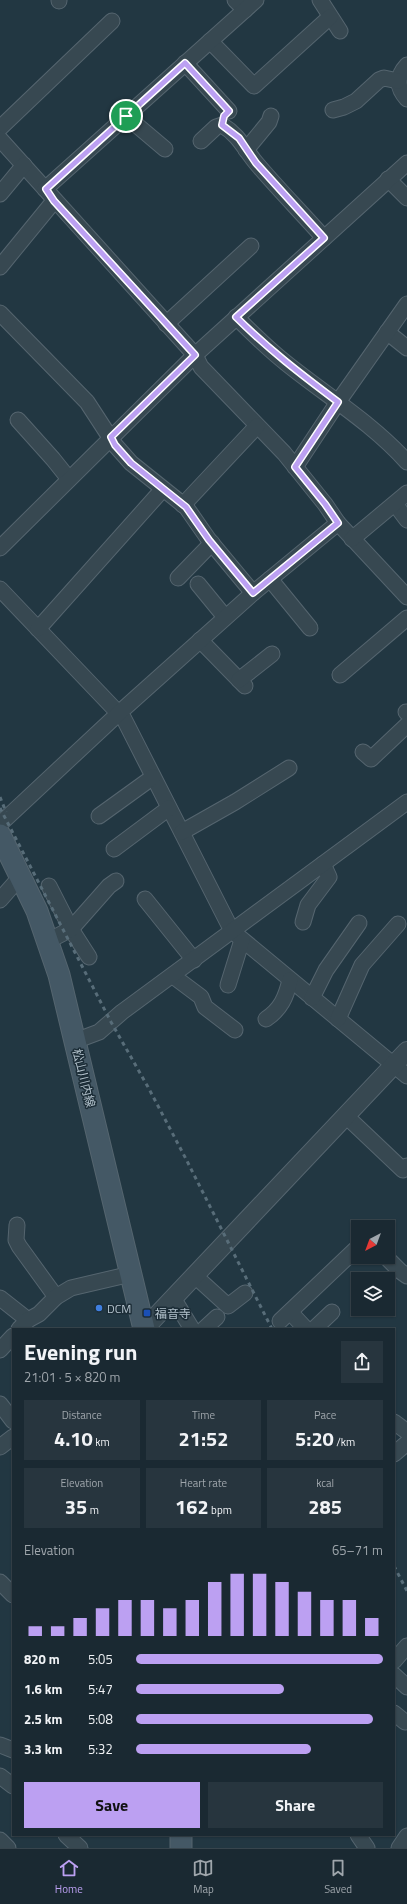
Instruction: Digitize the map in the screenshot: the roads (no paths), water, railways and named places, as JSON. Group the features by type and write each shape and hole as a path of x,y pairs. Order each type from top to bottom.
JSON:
{"main road":[{"name":"松山川内線","path":"0,834 21,876 48,941 59,975 144,1328"},
{"path":"181,1836 181,1848"}],"street":[{"path":"320,0 340,31"},
{"path":"0,267 50,195 126,116 210,41 245,3"},
{"path":"210,41 254,86 330,17"},
{"path":"0,128 89,51 112,21"},
{"path":"185,63 233,107 224,116 222,125"},
{"path":"407,65 400,74 398,81 399,88 407,99"},
{"path":"333,110 344,107 356,101 379,80 384,78 398,81"},
{"path":"126,116 165,149"},
{"path":"246,150 269,122 271,116"},
{"path":"201,141 216,127 222,125"},
{"path":"222,125 239,138 253,166 324,238"},
{"path":"0,139 195,355 201,367 295,467 325,504 338,523 407,597"},
{"path":"2,544 195,355 407,163"},
{"path":"0,194 24,165"},
{"path":"388,180 407,198"},
{"path":"166,324 251,246"},
{"path":"295,467 338,402 407,304"},
{"path":"0,313 87,402 115,445 131,463 183,505 253,593"},
{"path":"236,317 286,364 373,429 407,462"},
{"path":"387,332 407,348"},
{"path":"18,420 54,459 69,479"},
{"path":"183,505 257,426"},
{"path":"38,629 163,489"},
{"path":"352,539 407,493"},
{"path":"395,504 407,520"},
{"path":"0,824 225,617 338,523"},
{"path":"178,578 212,543"},
{"path":"270,579 310,628"},
{"path":"198,584 225,617"},
{"path":"0,589 120,713 237,936 400,1071"},
{"path":"340,675 407,618"},
{"path":"200,640 242,683 272,654"},
{"path":"363,752 371,759 407,716"},
{"path":"182,832 235,802 289,768"},
{"path":"99,816 153,777"},
{"path":"75,1041 99,1032 122,1012 194,960 237,936 323,864 407,802"},
{"path":"114,849 169,808"},
{"path":"303,922 308,905 329,877 323,864"},
{"path":"0,900 21,876"},
{"path":"48,941 71,929 109,886 116,881"},
{"path":"49,886 71,929 89,957"},
{"path":"145,899 194,960"},
{"path":"312,998 326,970 359,923"},
{"path":"338,1019 362,965 398,924"},
{"path":"228,985 237,936"},
{"path":"173,976 201,996 205,1006 235,1030"},
{"path":"266,1019 275,1013 282,1004 287,993 290,980"},
{"path":"145,1328 346,1116 400,1071 407,1051"},
{"path":"346,1116 403,1170 407,1166"},
{"path":"17,1225 16,1240 19,1246 56,1297"},
{"path":"304,1328 285,1317 351,1254"},
{"path":"394,1264 407,1276"},
{"path":"0,1298 24,1325 39,1314 56,1297 71,1288 131,1274"},
{"path":"195,1276 228,1306 245,1294"},
{"path":"173,1298 191,1328"},
{"path":"315,1328 332,1312"},
{"path":"205,1328 217,1317"},
{"path":"0,1350 12,1337"},
{"path":"0,1404 12,1419"},
{"path":"395,1452 404,1431"},
{"path":"0,1447 12,1438"},
{"path":"0,1582 12,1593"},
{"path":"395,1677 407,1687"},
{"path":"0,1745 12,1750"},
{"path":"0,1776 12,1785"},
{"path":"67,1836 80,1848"},
{"path":"359,1836 367,1848"},
{"path":"399,1848 407,1836"},
{"path":"0,1840 8,1848"}],"railway":[{"path":"0,797 6,812"},
{"path":"0,808 111,1022 148,1087 186,1159 271,1328"},
{"path":"395,1568 407,1591"}],"place":[{"name":"DCM","path":"99,1308"},
{"name":"福音寺","path":"147,1313"}]}
